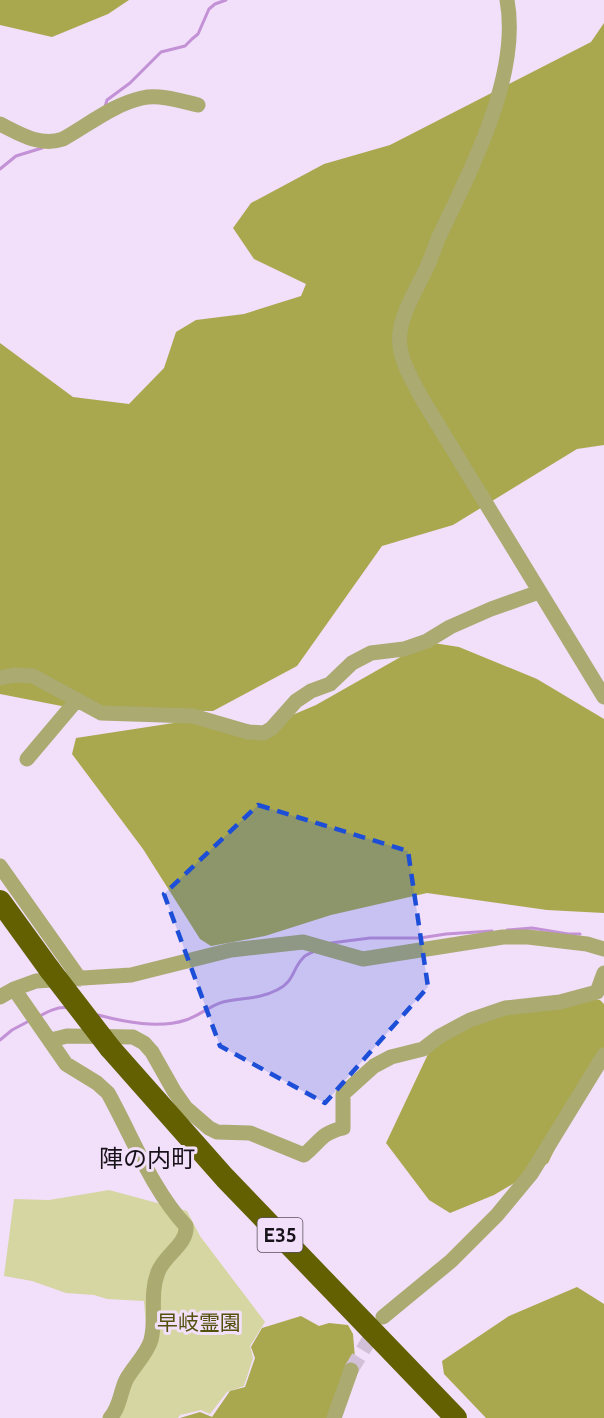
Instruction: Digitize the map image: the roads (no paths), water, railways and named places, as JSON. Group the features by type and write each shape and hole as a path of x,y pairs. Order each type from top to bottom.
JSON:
{"highway":[{"name":"E35","path":"0,901 110,1048 225,1178 456,1418"}],"street":[{"path":"507,0 511,18 501,86 464,187 408,305 399,345 408,371 421,397 604,697"},
{"path":"0,124 27,138 54,142 114,109 143,97 164,98 198,105"},
{"path":"0,678 14,675 33,676 101,713 193,716 248,732 264,733 272,728 296,701 311,691 330,684 352,663 371,653 404,649 427,641 460,623 539,592"},
{"path":"27,759 76,700"},
{"path":"0,866 80,979"},
{"path":"0,998 14,989 36,981 131,975 231,950 303,942 363,959 503,938 528,937 587,944 604,949"},
{"path":"51,1040 67,1036 133,1037 144,1042 186,1108 209,1128 218,1132 249,1133 304,1155 321,1136 343,1128 343,1094 374,1066 392,1057 423,1048 440,1036 484,1014 505,1008 560,1002 597,993 604,973"},
{"path":"14,989 66,1064 97,1083 108,1093 157,1184 186,1226 187,1232 159,1269 153,1285 153,1322 150,1342 127,1379 116,1413 110,1418"},
{"path":"382,1317 451,1260 518,1190 531,1174 604,1055"},
{"path":"334,1418 351,1370"}],"waterway":[{"path":"105,107 107,100 130,83 161,52 185,46 198,34 209,9 226,0"},
{"path":"0,169 16,156 42,148"},
{"path":"507,930 532,928 580,934"},
{"path":"331,943 370,938 420,938 492,931"},
{"path":"98,1015 131,1022 176,1023 223,1002 257,997 277,990 287,983 299,962 315,951"},
{"path":"38,1017 49,1011 68,1008"},
{"path":"0,1040 29,1021"}],"tunnel":[{"path":"351,1370 378,1325"}],"district":[{"name":"陣の内町","path":"147,1159"}],"park label":[{"name":"早岐霊園","path":"199,1323"}]}
